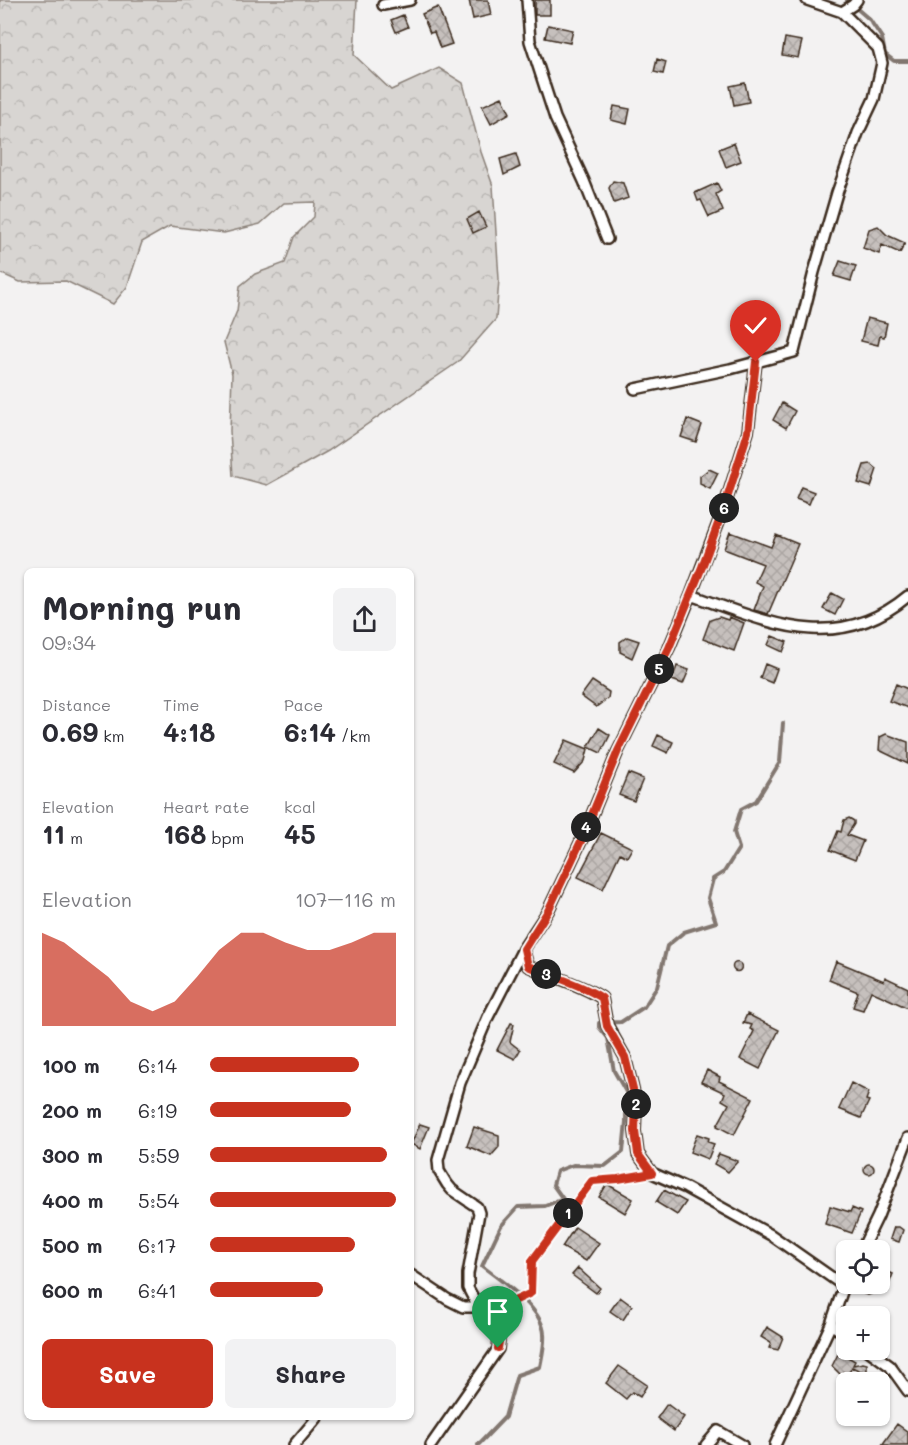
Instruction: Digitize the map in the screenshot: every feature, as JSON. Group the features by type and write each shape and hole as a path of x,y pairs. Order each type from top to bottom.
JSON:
{"street":[{"path":"383,5 410,0"},
{"path":"527,0 530,41 555,118 607,239"},
{"path":"635,389 794,352 837,193 858,133 874,99 882,63 878,48 842,12 807,0"},
{"path":"842,12 857,0"},
{"path":"478,1306 468,1288 468,1274 479,1213 477,1208 447,1184 440,1171 438,1160 460,1083 488,1017 524,949 548,911 618,751 669,648 691,595 725,505 748,432 756,362"},
{"path":"691,595 772,624 817,631 847,627 884,615 908,596"},
{"path":"524,949 528,966 585,987 602,998 607,1026 625,1057 636,1102 635,1131 638,1154 652,1173 686,1188 771,1235 836,1278"},
{"path":"866,1240 908,1138"},
{"path":"414,1277 463,1307 478,1306 493,1311 499,1324 498,1348 431,1445"},
{"path":"775,1445 831,1324 842,1294"},
{"path":"831,1324 836,1328"},
{"path":"882,1360 890,1366 908,1391"},
{"path":"294,1445 314,1420"},
{"path":"706,1445 718,1431 742,1445"}],"path":[{"path":"493,1311 531,1293 532,1261 592,1181 652,1173"}],"green space":[{"path":"0,0 357,0 354,55 391,90 439,68 463,83 481,152 493,186 499,279 496,319 458,362 328,451 267,485 233,476 230,431 232,374 224,342 237,311 240,286 255,274 285,263 294,237 314,217 315,202 284,203 260,224 224,233 170,226 142,242 127,287 113,304 66,281 20,282 0,273"}],"building":[{"path":"469,0 488,0 491,15 473,19"},
{"path":"535,0 550,0 550,15 535,15"},
{"path":"438,7 452,44 440,48 434,32 430,33 422,14"},
{"path":"403,15 408,27 396,32 391,20"},
{"path":"548,25 573,30 570,43 545,38"},
{"path":"785,38 802,41 798,58 782,55"},
{"path":"657,59 666,62 663,74 654,72"},
{"path":"745,83 749,102 734,105 730,86"},
{"path":"502,97 510,113 491,124 482,106"},
{"path":"614,106 630,109 627,124 611,120"},
{"path":"734,143 741,161 726,167 719,149"},
{"path":"516,154 520,167 504,175 500,159"},
{"path":"613,181 623,183 628,198 614,203 609,188"},
{"path":"717,183 721,191 716,194 723,211 709,217 695,193"},
{"path":"479,212 486,227 473,233 467,219"},
{"path":"878,226 887,235 905,243 900,253 882,245 879,254 863,248 869,229"},
{"path":"840,261 856,266 851,281 834,276"},
{"path":"867,318 887,323 884,337 880,336 878,345 861,341"},
{"path":"782,403 795,411 786,428 773,420"},
{"path":"687,419 702,425 696,442 681,437"},
{"path":"871,464 877,469 871,487 858,483 864,465"},
{"path":"709,469 718,473 710,489 700,484 700,476"},
{"path":"801,487 814,492 809,504 796,499"},
{"path":"730,532 771,547 776,535 798,544 768,614 754,610 763,586 755,582 763,564 724,549"},
{"path":"832,593 843,599 835,615 823,609"},
{"path":"719,617 728,620 729,617 744,623 734,651 703,639 710,620"},
{"path":"772,636 787,642 783,652 768,645"},
{"path":"627,637 639,641 632,658 620,652 620,642"},
{"path":"765,664 777,669 772,683 760,678"},
{"path":"677,666 689,670 683,684 672,680"},
{"path":"592,681 609,692 608,698 596,707 581,696"},
{"path":"896,684 908,689 908,708 889,701"},
{"path":"599,728 610,735 601,753 588,747"},
{"path":"886,734 908,742 908,764 879,750 880,737"},
{"path":"658,735 673,742 668,753 653,746"},
{"path":"566,740 588,749 585,761 574,773 554,764"},
{"path":"628,773 643,779 634,801 619,795"},
{"path":"849,818 854,821 854,824 847,835 863,841 855,860 830,850 838,831 841,832 844,820"},
{"path":"601,833 632,848 627,857 620,853 603,889 578,877"},
{"path":"836,961 884,981 885,977 908,988 908,1008 871,991 863,1010 853,1007 858,992 829,980"},
{"path":"737,962 742,967 737,972 732,967"},
{"path":"747,1014 779,1030 760,1069 740,1059 754,1031 750,1029 752,1025 743,1023"},
{"path":"511,1023 514,1024 510,1042 520,1050 515,1059 497,1050"},
{"path":"707,1070 720,1077 719,1081 753,1098 734,1135 717,1126 729,1104 722,1100 725,1093 701,1082"},
{"path":"851,1083 869,1092 866,1100 869,1101 861,1118 839,1109"},
{"path":"420,1124 429,1127 420,1149 414,1146 414,1137"},
{"path":"474,1127 499,1135 499,1147 491,1156 467,1146"},
{"path":"697,1134 709,1138 708,1142 714,1144 708,1159 690,1152"},
{"path":"719,1154 738,1161 728,1172 714,1164"},
{"path":"869,1164 873,1165 873,1173 869,1174 865,1173 864,1169 865,1165"},
{"path":"607,1184 633,1199 625,1213 599,1197"},
{"path":"664,1190 686,1202 677,1215 656,1202"},
{"path":"830,1206 850,1212 852,1208 861,1212 852,1233 825,1224"},
{"path":"575,1227 599,1243 586,1261 562,1247"},
{"path":"894,1227 903,1230 899,1242 890,1239"},
{"path":"578,1268 600,1288 596,1293 572,1275"},
{"path":"620,1297 632,1306 623,1320 610,1311"},
{"path":"767,1327 783,1337 778,1350 769,1348 771,1343 761,1337"},
{"path":"836,1358 836,1360 853,1360 855,1361 853,1365 867,1364 867,1372 852,1367 850,1372 838,1372 832,1366"},
{"path":"619,1366 647,1385 640,1397 632,1392 626,1399 606,1383"},
{"path":"667,1404 684,1417 674,1431 657,1418"},
{"path":"897,1424 908,1432 908,1445 882,1445"}],"waterway":[{"path":"847,0 870,20 882,38 885,54 894,61 908,61"},
{"path":"478,1445 505,1417 517,1375 540,1367 544,1338 542,1324 529,1305 482,1266 501,1226 518,1207 545,1206 563,1199 553,1185 557,1171 573,1165 605,1166 623,1152 626,1092 614,1071 608,1038 599,1027 599,1023 621,1022 644,1007 657,987 667,946 684,932 716,922 708,898 713,879 724,872 739,848 734,832 741,809 756,801 780,762 783,723"}],"route":[{"path":"498,1348 499,1324 493,1311 531,1293 532,1261 592,1181 652,1173 638,1154 635,1131 636,1102 625,1057 607,1026 602,998 585,987 528,966 524,949 548,911 582,839 618,751 669,648 702,567 748,432 756,362"}]}
